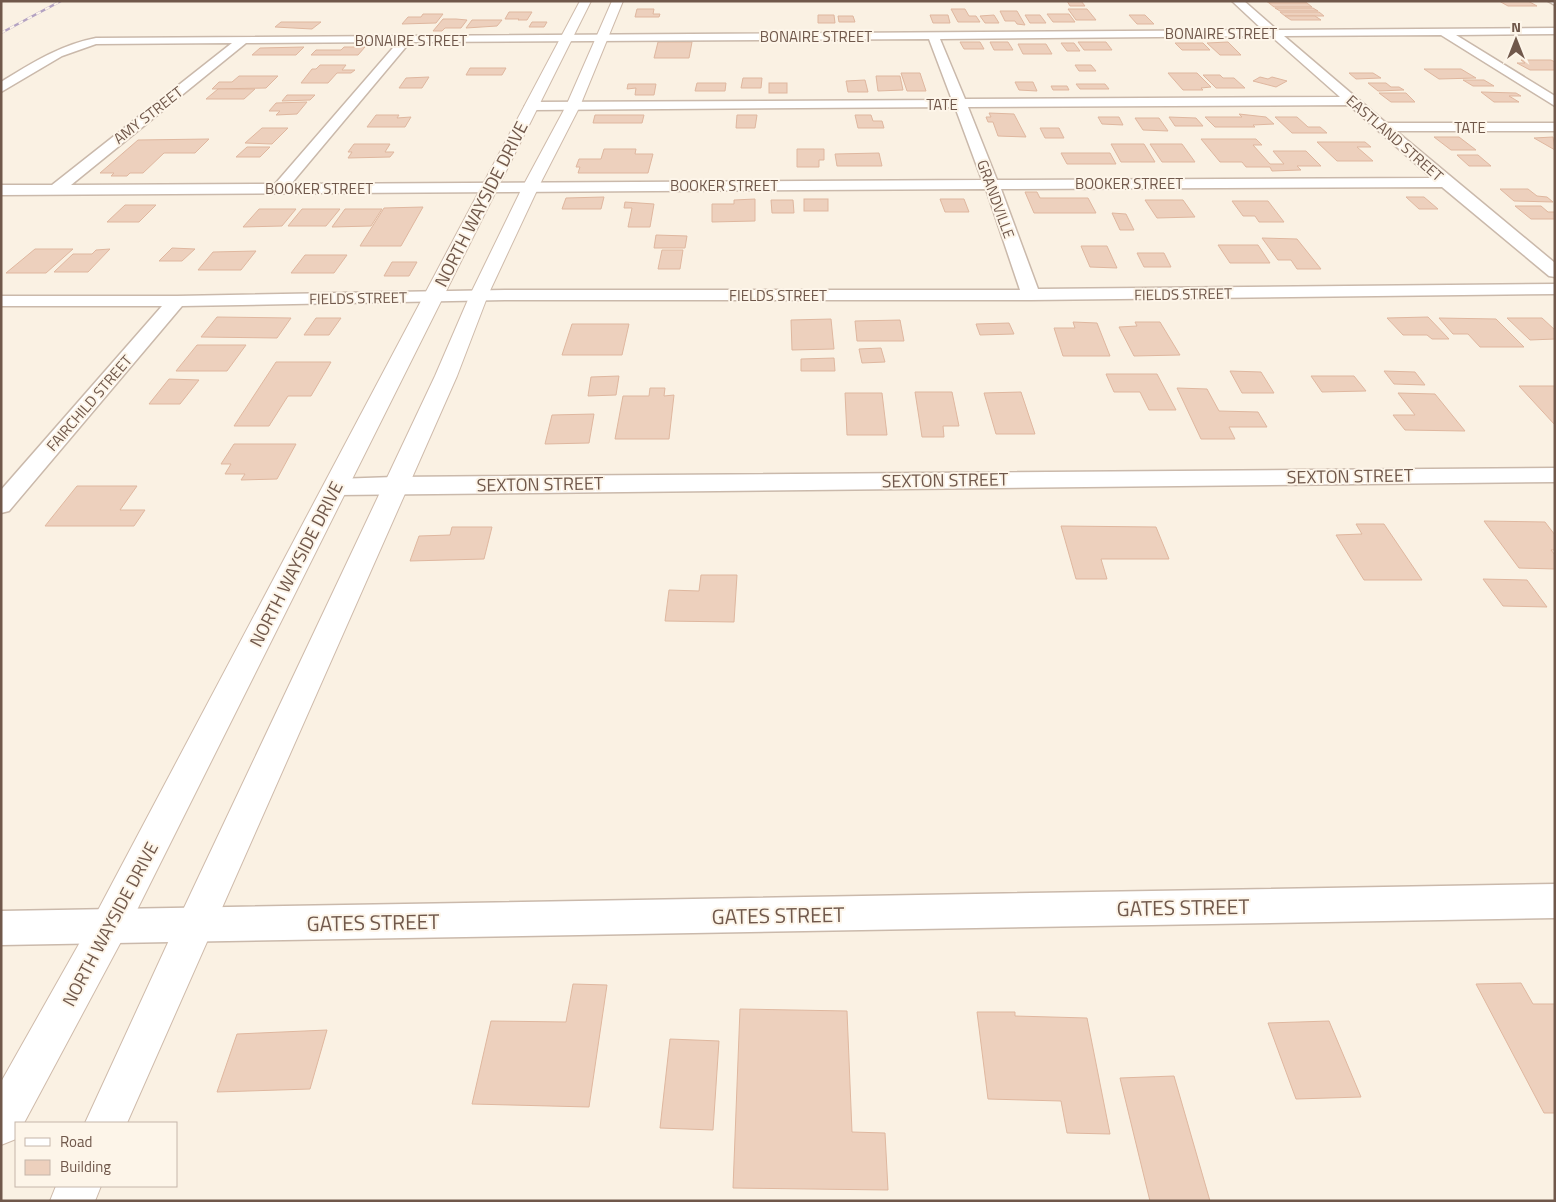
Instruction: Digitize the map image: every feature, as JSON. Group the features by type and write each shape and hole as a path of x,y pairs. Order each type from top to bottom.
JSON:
{"main road":[{"name":"NORTH WAYSIDE DRIVE","path":"1,1124 110,926 586,1"},
{"name":"NORTH WAYSIDE DRIVE","path":"106,1122 394,485 446,376 480,295 531,186 573,106 618,1"},
{"path":"72,1201 79,1187"}],"street":[{"name":"EASTLAND STREET","path":"1237,1 1352,101 1385,127 1446,182 1555,272"},
{"path":"1442,31 1555,102"},
{"name":"BONAIRE STREET","path":"78,44 96,41 1555,31"},
{"name":"GRANDVILLE","path":"933,35 991,183 1031,296"},
{"name":"AMY STREET","path":"54,190 242,40"},
{"path":"279,188 406,40"},
{"path":"1,88 65,49 78,44"},
{"name":"TATE","path":"532,106 1352,101"},
{"name":"TATE","path":"1385,127 1555,127"},
{"name":"BOOKER STREET","path":"1,190 991,183 1446,182"},
{"name":"FIELDS STREET","path":"1,301 177,301 480,295 1031,296 1555,289"},
{"name":"FAIRCHILD STREET","path":"1,505 177,301"},
{"name":"SEXTON STREET","path":"336,487 1555,475"},
{"name":"GATES STREET","path":"1,928 1555,900"}],"building":[{"path":"1067,1 1081,1 1085,6 1070,6"},
{"path":"1266,1 1304,1 1307,3 1269,3"},
{"path":"1499,1 1528,1 1537,6 1508,6"},
{"path":"1269,3 1307,3 1312,7 1274,7"},
{"path":"1275,8 1313,8 1318,11 1280,11"},
{"path":"637,9 654,9 653,14 660,14 659,17 635,17"},
{"path":"951,9 965,9 969,16 976,16 980,22 958,22"},
{"path":"1068,9 1087,9 1096,20 1076,20"},
{"path":"1000,11 1017,11 1025,25 1017,24 1015,21 1005,21"},
{"path":"509,12 532,12 527,20 505,19"},
{"path":"1280,12 1319,12 1324,16 1285,16"},
{"path":"423,14 443,14 436,23 402,24 408,17 421,17"},
{"path":"1047,14 1069,14 1075,22 1053,22"},
{"path":"818,15 834,15 835,23 818,23"},
{"path":"930,15 948,15 950,23 933,23"},
{"path":"994,15 999,23 985,23 980,16"},
{"path":"1025,15 1040,15 1046,23 1030,23"},
{"path":"1129,15 1145,15 1154,24 1137,24"},
{"path":"838,16 853,16 855,22 839,22"},
{"path":"1285,16 1315,16 1321,20 1291,20"},
{"path":"443,19 467,20 461,28 445,28 442,31 433,31"},
{"path":"472,20 502,20 497,26 466,28"},
{"path":"281,22 321,22 312,29 275,27"},
{"path":"532,22 547,22 544,27 529,27"},
{"path":"658,42 692,42 689,58 654,58"},
{"path":"960,42 980,42 984,49 964,49"},
{"path":"990,42 1008,42 1013,50 994,50"},
{"path":"1078,42 1106,42 1112,50 1084,50"},
{"path":"1228,42 1241,55 1220,55 1207,43"},
{"path":"1061,43 1074,43 1080,51 1067,51"},
{"path":"1175,43 1203,43 1210,50 1182,50"},
{"path":"1018,44 1046,44 1052,54 1023,54"},
{"path":"304,47 296,55 252,55 260,48"},
{"path":"344,47 365,47 358,55 311,55 316,50 341,50"},
{"path":"1521,60 1551,60 1555,62 1555,70 1530,70 1517,63 1525,63"},
{"path":"320,65 346,65 342,70 355,70 351,73 337,73 328,83 301,83 312,69 316,69"},
{"path":"1075,65 1091,65 1096,71 1079,71"},
{"path":"470,68 506,68 502,75 466,75"},
{"path":"1424,69 1461,69 1476,78 1439,79"},
{"path":"901,73 920,73 926,91 907,91"},
{"path":"1168,73 1197,73 1211,87 1201,88 1203,90 1183,90"},
{"path":"1349,73 1373,73 1381,78 1356,79"},
{"path":"1203,75 1220,75 1223,78 1234,78 1245,88 1216,88"},
{"path":"239,76 278,76 266,88 212,89 219,82 232,82"},
{"path":"876,76 900,76 903,90 878,91"},
{"path":"429,77 422,88 399,88 406,78"},
{"path":"1260,77 1268,79 1272,77 1287,81 1276,87 1253,81"},
{"path":"743,78 762,78 761,88 741,88"},
{"path":"865,80 868,92 848,92 846,81"},
{"path":"1463,80 1484,80 1494,86 1473,86"},
{"path":"1015,82 1033,82 1037,91 1019,90"},
{"path":"697,83 726,83 725,91 695,91"},
{"path":"769,83 787,83 787,93 769,93"},
{"path":"1368,83 1386,83 1391,87 1399,87 1404,90 1378,91"},
{"path":"628,84 656,84 654,95 635,95 636,88 627,89"},
{"path":"1076,84 1105,84 1109,89 1080,89"},
{"path":"1051,86 1067,86 1069,90 1053,90"},
{"path":"218,89 255,89 244,99 206,99"},
{"path":"1481,92 1516,93 1521,96 1509,96 1519,102 1494,102"},
{"path":"1379,93 1406,93 1415,102 1391,102"},
{"path":"287,95 315,95 310,100 282,101"},
{"path":"307,102 297,114 276,115 280,111 269,111 276,103"},
{"path":"989,113 1014,114 1026,137 998,136 993,122 988,122 986,117 991,117"},
{"path":"1239,114 1266,117 1274,124 1253,125 1255,127 1215,127 1205,117 1242,117"},
{"path":"376,115 399,115 397,118 411,117 405,127 367,127"},
{"path":"595,115 644,115 642,123 593,123"},
{"path":"737,115 757,115 755,128 736,128"},
{"path":"855,115 871,115 873,121 882,121 884,128 858,128"},
{"path":"1098,117 1119,117 1123,125 1102,124"},
{"path":"1169,117 1196,118 1203,126 1175,126"},
{"path":"1275,117 1297,117 1308,127 1320,127 1327,133 1292,133"},
{"path":"1135,118 1159,118 1168,131 1143,130"},
{"path":"262,128 288,128 272,144 245,143"},
{"path":"1040,128 1059,128 1064,138 1045,138"},
{"path":"1434,137 1459,137 1476,150 1451,150"},
{"path":"1553,137 1555,150 1534,138"},
{"path":"209,139 195,153 164,153 143,173 111,176 114,173 100,173 138,140"},
{"path":"1201,139 1256,139 1262,145 1253,145 1270,164 1284,164 1273,151 1306,151 1321,166 1297,166 1301,170 1272,171 1270,167 1246,167 1242,162 1220,162"},
{"path":"1317,142 1365,142 1371,147 1357,147 1373,161 1337,161"},
{"path":"354,144 390,144 385,152 394,152 390,157 348,158 352,152 348,152"},
{"path":"1111,144 1144,144 1155,162 1121,162"},
{"path":"1150,144 1182,144 1195,162 1162,162"},
{"path":"247,147 270,147 260,157 236,157"},
{"path":"604,149 636,149 635,154 653,154 648,173 578,173 580,167 576,167 579,159 601,159"},
{"path":"797,149 824,149 824,160 819,160 819,167 797,167"},
{"path":"879,153 882,166 837,166 835,154"},
{"path":"1061,153 1110,153 1116,164 1067,164"},
{"path":"1457,155 1478,155 1491,166 1469,166"},
{"path":"1500,189 1528,189 1537,196 1547,197 1553,202 1514,201"},
{"path":"1025,192 1037,192 1040,198 1088,198 1096,213 1034,213"},
{"path":"604,197 601,209 562,209 566,198"},
{"path":"1406,197 1424,197 1438,209 1419,209"},
{"path":"755,199 755,221 712,222 712,204 734,204 734,200"},
{"path":"804,199 828,199 828,211 804,211"},
{"path":"940,199 964,199 969,212 945,212"},
{"path":"771,200 793,200 794,213 772,213"},
{"path":"1145,200 1183,200 1195,217 1157,218"},
{"path":"1232,201 1268,201 1284,222 1259,222 1255,216 1243,216"},
{"path":"625,202 654,204 650,227 628,227 632,208 624,208"},
{"path":"125,205 156,205 139,222 107,222"},
{"path":"1515,206 1541,206 1548,212 1555,212 1555,219 1531,219"},
{"path":"423,207 401,246 360,246 384,208"},
{"path":"259,209 296,209 282,226 243,227"},
{"path":"302,209 340,209 326,226 288,226"},
{"path":"345,209 382,209 371,226 332,227"},
{"path":"1112,213 1126,214 1134,230 1120,230"},
{"path":"656,235 687,236 685,248 654,248"},
{"path":"1262,238 1297,239 1321,269 1297,269 1291,260 1278,260"},
{"path":"1218,245 1258,245 1270,263 1230,263"},
{"path":"1081,246 1107,246 1117,268 1090,267"},
{"path":"172,248 195,249 182,261 159,261"},
{"path":"35,249 73,249 46,273 6,273"},
{"path":"110,249 88,272 54,272 73,254 92,254 96,250"},
{"path":"662,250 683,250 680,269 658,269"},
{"path":"256,251 241,270 198,270 213,252"},
{"path":"1137,253 1164,253 1171,267 1144,267"},
{"path":"305,255 347,255 334,273 291,273"},
{"path":"392,262 417,262 409,276 384,276"},
{"path":"217,317 291,318 277,338 201,337"},
{"path":"1428,317 1449,339 1432,339 1427,335 1403,335 1387,318"},
{"path":"316,318 341,318 329,335 304,335"},
{"path":"1439,318 1496,319 1524,347 1480,347 1468,334 1453,334"},
{"path":"1507,318 1542,318 1555,330 1555,339 1530,340"},
{"path":"831,319 834,349 792,350 791,320"},
{"path":"900,320 904,341 857,341 855,321"},
{"path":"1073,322 1097,323 1110,356 1063,356 1054,328 1075,328"},
{"path":"1135,322 1160,322 1180,355 1134,356 1119,327 1137,326"},
{"path":"1009,323 1014,334 980,335 976,324"},
{"path":"572,324 629,324 622,355 562,355"},
{"path":"197,345 246,345 227,371 176,371"},
{"path":"881,348 885,362 862,363 859,349"},
{"path":"834,358 835,371 801,371 801,359"},
{"path":"276,362 331,362 311,396 288,396 269,426 234,426"},
{"path":"1230,371 1261,372 1274,393 1242,393"},
{"path":"1384,371 1415,372 1425,385 1394,384"},
{"path":"1106,374 1157,374 1176,410 1149,410 1140,392 1114,392"},
{"path":"619,376 616,395 588,396 591,377"},
{"path":"1311,376 1354,376 1366,391 1322,392"},
{"path":"169,379 199,380 180,404 149,404"},
{"path":"1519,386 1555,386 1555,425"},
{"path":"650,388 665,388 664,396 674,395 669,439 615,439 623,396 649,396"},
{"path":"1177,388 1207,389 1219,411 1258,412 1267,427 1229,427 1235,439 1201,439"},
{"path":"915,392 952,392 959,426 943,426 944,437 922,437"},
{"path":"1021,392 1035,434 996,434 984,393"},
{"path":"845,393 882,393 887,435 847,435"},
{"path":"1398,393 1435,394 1465,431 1405,430 1393,415 1415,415"},
{"path":"594,414 589,443 545,444 552,415"},
{"path":"234,444 296,444 277,479 241,480 245,474 225,474 231,464 221,464"},
{"path":"77,486 137,486 120,510 145,510 134,526 45,526"},
{"path":"1484,521 1545,522 1555,535 1555,550 1551,550 1555,555 1555,569 1519,568"},
{"path":"1356,524 1384,524 1422,580 1364,580 1336,535 1362,534"},
{"path":"1061,526 1156,527 1169,559 1101,559 1107,579 1076,579"},
{"path":"452,527 492,527 484,559 410,561 419,536 450,535"},
{"path":"701,575 737,575 734,622 665,621 669,590 699,591"},
{"path":"1483,579 1527,580 1547,607 1503,606"},
{"path":"1521,983 1533,1004 1555,1004 1555,1113 1544,1113 1476,984"},
{"path":"573,984 607,985 589,1107 472,1104 491,1021 566,1022"},
{"path":"740,1009 847,1011 852,1132 885,1133 888,1190 733,1188"},
{"path":"977,1012 1015,1012 1015,1016 1087,1018 1110,1134 1067,1133 1061,1101 988,1099"},
{"path":"1329,1021 1361,1097 1296,1099 1268,1023"},
{"path":"327,1030 310,1089 217,1092 237,1034"},
{"path":"670,1039 719,1041 713,1130 660,1128"},
{"path":"1174,1076 1210,1201 1150,1201 1120,1078"}],"railway":[{"path":"1,33 61,1"}]}
